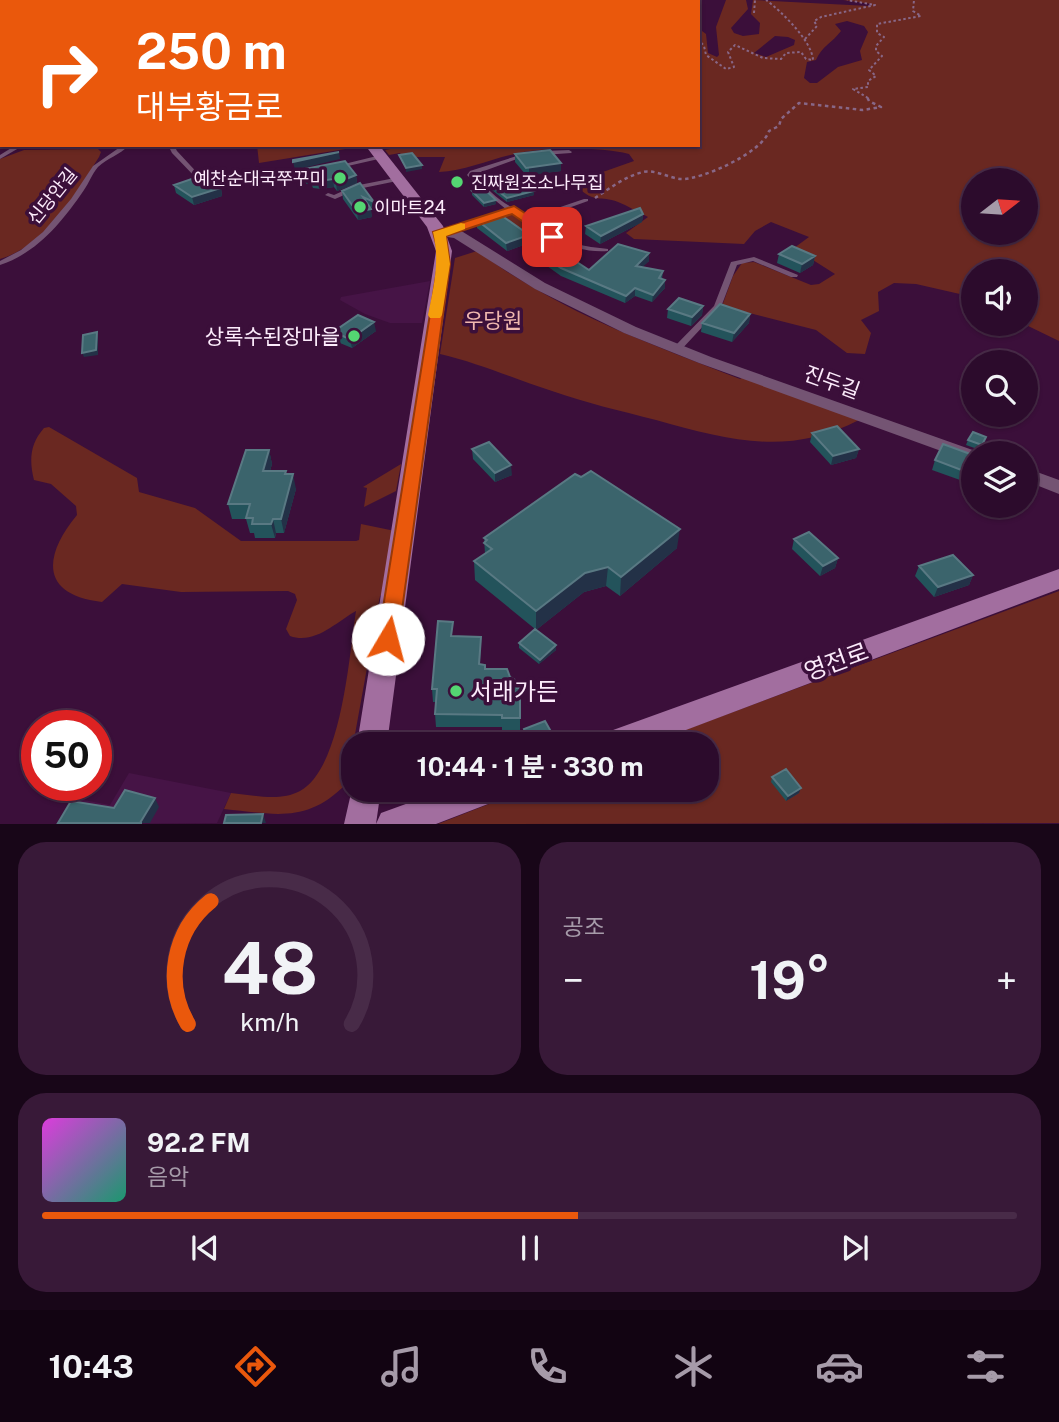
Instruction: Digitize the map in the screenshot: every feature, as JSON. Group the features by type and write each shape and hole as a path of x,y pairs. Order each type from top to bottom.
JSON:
{"main road":[{"path":"374,732 444,264 444,232 377,151"},
{"name":"영전로","path":"645,732 1059,579"},
{"path":"360,824 363,802"},
{"path":"392,824 454,802"}],"street":[{"name":"진두길","path":"444,232 467,239 565,300 677,349 961,452"},
{"path":"1038,479 1059,487"}],"lane":[{"path":"0,157 18,147"},
{"name":"신당안길","path":"0,263 16,257 38,238 80,192 97,165 118,154 124,147"},
{"path":"175,147 174,152 201,180"},
{"path":"337,167 377,151"},
{"path":"539,153 569,152"},
{"path":"529,154 470,173 552,237 576,247 606,250"},
{"path":"262,181 323,170"},
{"path":"328,195 335,197 356,187 400,179"},
{"path":"529,220 586,200"},
{"path":"444,232 514,209"},
{"path":"677,349 718,307 734,264 745,259 754,259 794,275"}],"path":[{"path":"754,13 755,0"},
{"path":"700,43 706,55 730,69 733,67 728,52 735,45 756,56 772,60 781,59 786,53 794,51 813,60 812,50 805,39 787,20 786,15 766,0"},
{"path":"805,39 817,26 814,21 825,13 856,11 875,5 847,0"},
{"path":"586,200 645,171 683,179 741,159 768,138 769,131 779,126 781,119 799,103 819,102 871,111 881,107 853,89 868,87 868,81 876,76 869,70 882,56 876,51 876,46 884,37 877,33 877,24 920,16 913,11 914,0"}],"shaded area":[{"path":"430,281 422,323 390,323 365,314 340,300 341,297"},
{"path":"129,773 231,793 217,823 58,824 71,801 110,805"}],"green space":[{"path":"726,0 746,0 748,9 731,28 734,33 743,36 759,34 760,23 751,14 753,0 869,6 872,4 843,0 1059,0 1059,341 1038,331 1038,259 961,259 961,294 916,284 894,283 878,292 879,311 861,320 871,333 865,354 847,353 816,330 722,306 733,276 742,263 754,262 811,285 819,284 835,274 794,248 809,237 771,222 755,231 744,244 634,239 626,233 648,217 618,202 588,196 578,187 583,179 634,161 629,154 589,149 545,150 519,153 439,172 445,157 403,157 400,153 389,155 385,150 401,147 700,147 700,30 706,34 708,53 717,57 716,27","holes":["847,21 864,26 868,32 860,51 862,60 838,67 817,83 810,83 804,78 807,62 816,60 841,31 835,24","775,36 795,40 794,45 766,57 754,53"]},
{"path":"257,147 358,147 259,163"},
{"path":"98,149 101,152 99,157 80,187 45,231 16,253 0,259 0,159 24,150"},
{"path":"510,212 557,244 553,247 546,246 519,234 502,221 502,215"},
{"name":"우당원","path":"477,251 540,292 604,324 740,379 743,377 859,420 833,431 783,442 733,439 591,403 440,354 455,258"},
{"path":"49,427 137,478 139,492 195,508 241,541 356,541 359,540 361,524 395,531 385,593 380,596 355,732 341,732 341,789 332,797 303,811 289,813 224,809 231,793 284,796 300,791 314,779 325,760 341,709 356,611 317,635 299,638 290,636 286,629 297,600 295,594 288,591 181,592 122,584 102,602 82,598 67,591 58,582 54,559 58,545 77,515 76,506 51,484 34,480 32,452 44,428"},
{"path":"401,464 396,491 364,507 367,488 363,487"},
{"path":"1059,591 1059,823 438,824 494,802 719,802 719,732 679,732"}],"building":[{"path":"550,150 561,163 526,168 515,154"},
{"path":"339,152 293,162 293,160"},
{"path":"412,153 422,165 406,168 399,155"},
{"path":"345,161 356,175 336,183 333,179 312,180 310,175 305,176 299,170"},
{"path":"203,175 221,188 192,197 174,185"},
{"path":"515,180 534,191 507,198 492,186"},
{"path":"360,183 374,202 363,197 371,209 357,212 342,191"},
{"path":"483,188 496,200 484,203 472,191"},
{"path":"640,208 643,214 601,236 586,226"},
{"path":"498,213 529,235 506,243 477,220"},
{"path":"548,243 589,270 618,244 649,253 636,266 663,271 659,278 665,280 653,295 635,288 626,296 561,268 533,249"},
{"path":"792,246 815,256 802,264 779,254"},
{"path":"679,298 703,306 692,317 668,309"},
{"path":"720,304 750,314 734,333 702,323"},
{"path":"358,315 374,322 350,339 333,332"},
{"path":"97,332 96,350 82,353 83,335"},
{"path":"837,426 859,449 833,456 812,433"},
{"path":"973,432 986,437 984,441 968,440"},
{"path":"489,442 511,465 495,473 472,449"},
{"path":"943,444 961,451 961,470 935,460"},
{"path":"246,450 269,450 263,471 286,471 285,474 293,474 281,519 273,519 271,524 252,524 253,518 246,518 250,504 228,504"},
{"path":"591,471 680,529 621,577 608,567 585,573 536,611 474,561 492,549 484,543 487,540 484,538 575,474 581,477"},
{"path":"809,532 838,558 823,566 794,539"},
{"path":"953,555 973,575 938,587 919,566"},
{"path":"438,621 453,622 451,636 481,637 479,664 485,665 485,669 507,669 510,677 517,681 517,688 520,688 520,718 502,718 502,715 435,714 437,689 432,689"},
{"path":"535,629 556,645 540,660 519,643"},
{"path":"545,721 551,732 525,732 524,729"},
{"path":"786,769 801,788 788,796 772,777"},
{"path":"125,790 155,798 140,823 58,823 71,801 114,808"},
{"path":"263,814 261,823 224,823 226,815"}],"slow traffic":[{"path":"435,315 444,264 439,232 448,233 461,227"}],"place":[{"name":"예찬순대국쭈꾸미","path":"340,178"},
{"name":"진짜원조소나무집","path":"457,182"},
{"name":"이마트24","path":"360,207"},
{"name":"상록수된장마을","path":"354,336"},
{"name":"서래가든","path":"456,691"}],"route":[{"path":"388,639 444,264 439,232 448,233 514,209 552,237"}]}
